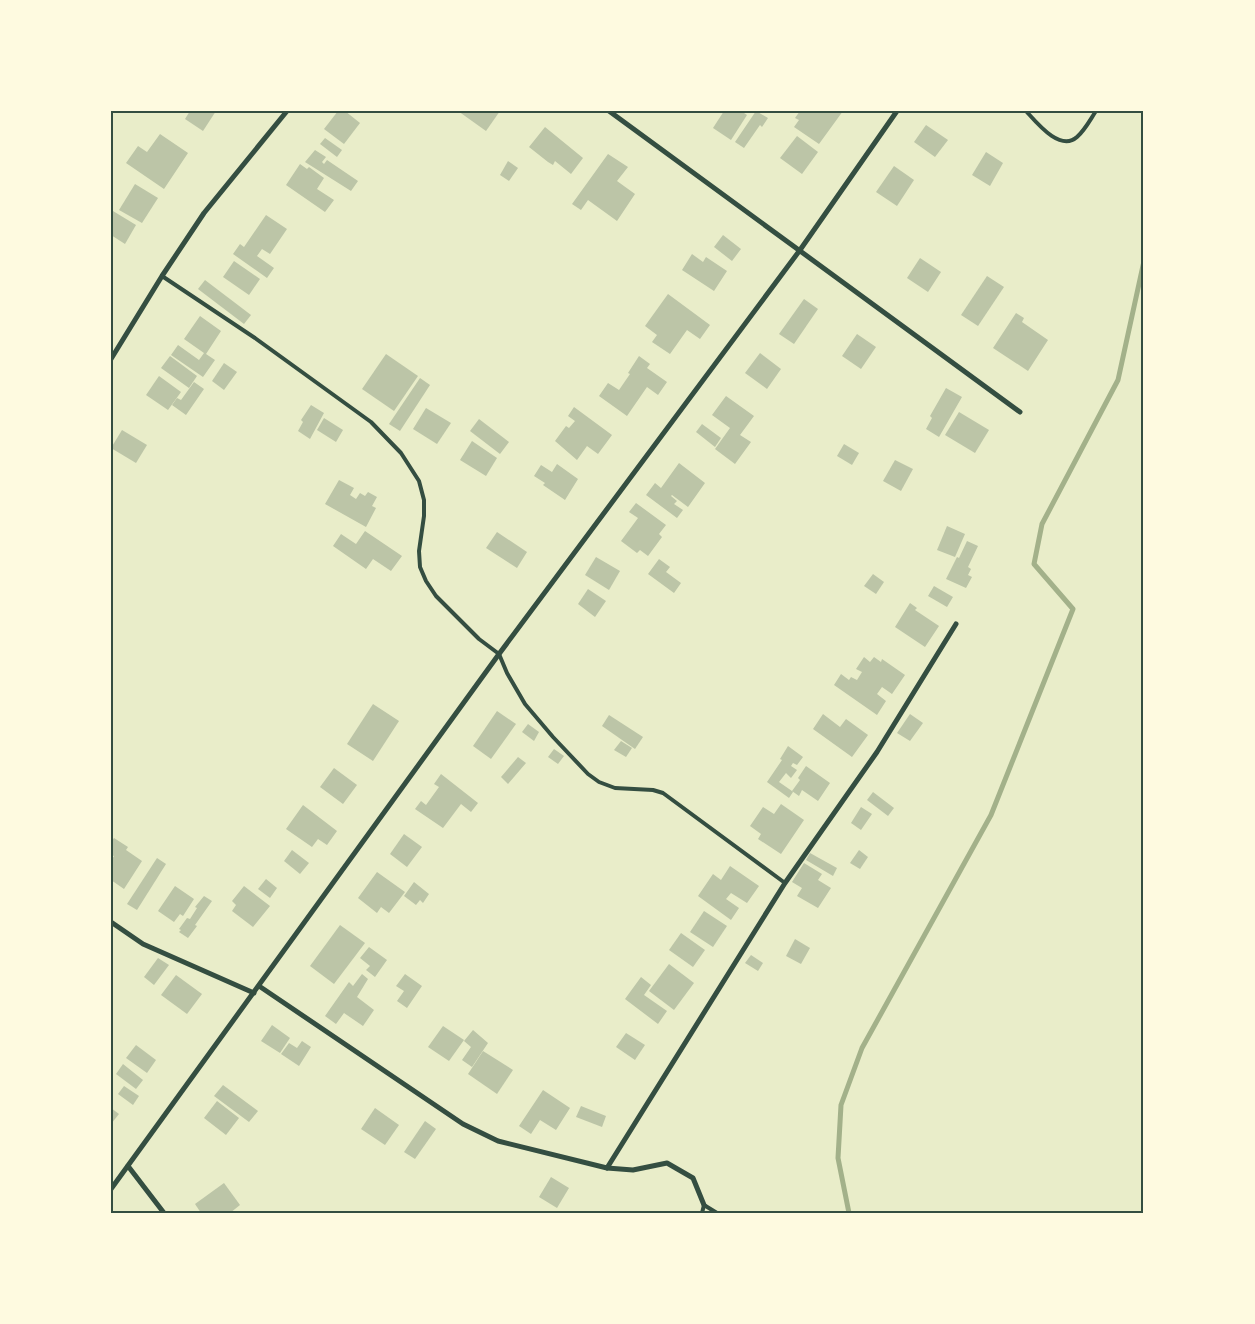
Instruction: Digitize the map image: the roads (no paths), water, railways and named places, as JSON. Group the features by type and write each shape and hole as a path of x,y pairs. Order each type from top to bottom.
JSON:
{"street":[{"path":"111,359 162,276 204,213 287,111"},
{"path":"609,111 1020,412"},
{"path":"111,1188 499,654 800,250 897,111"},
{"path":"608,1168 785,883 877,752 956,624"},
{"path":"111,922 143,944 254,993"},
{"path":"259,986 463,1124 498,1141 608,1168 633,1170 668,1162 693,1178 704,1205"},
{"path":"128,1166 164,1213"}],"lane":[{"path":"1026,111 1055,138 1067,142 1076,138 1096,111"},
{"path":"162,276 255,338 371,422 401,453 419,481 424,500 424,516 419,552 420,567 426,581 436,596 462,623 499,654 507,673 525,704 553,737 599,782 614,788 653,790 664,793 785,883"},
{"path":"702,1213 704,1205 717,1213"}],"waterway":[{"path":"849,1213 838,1158 841,1105 862,1048 991,815 1073,609 1034,564 1042,524 1118,380 1144,261"}]}
